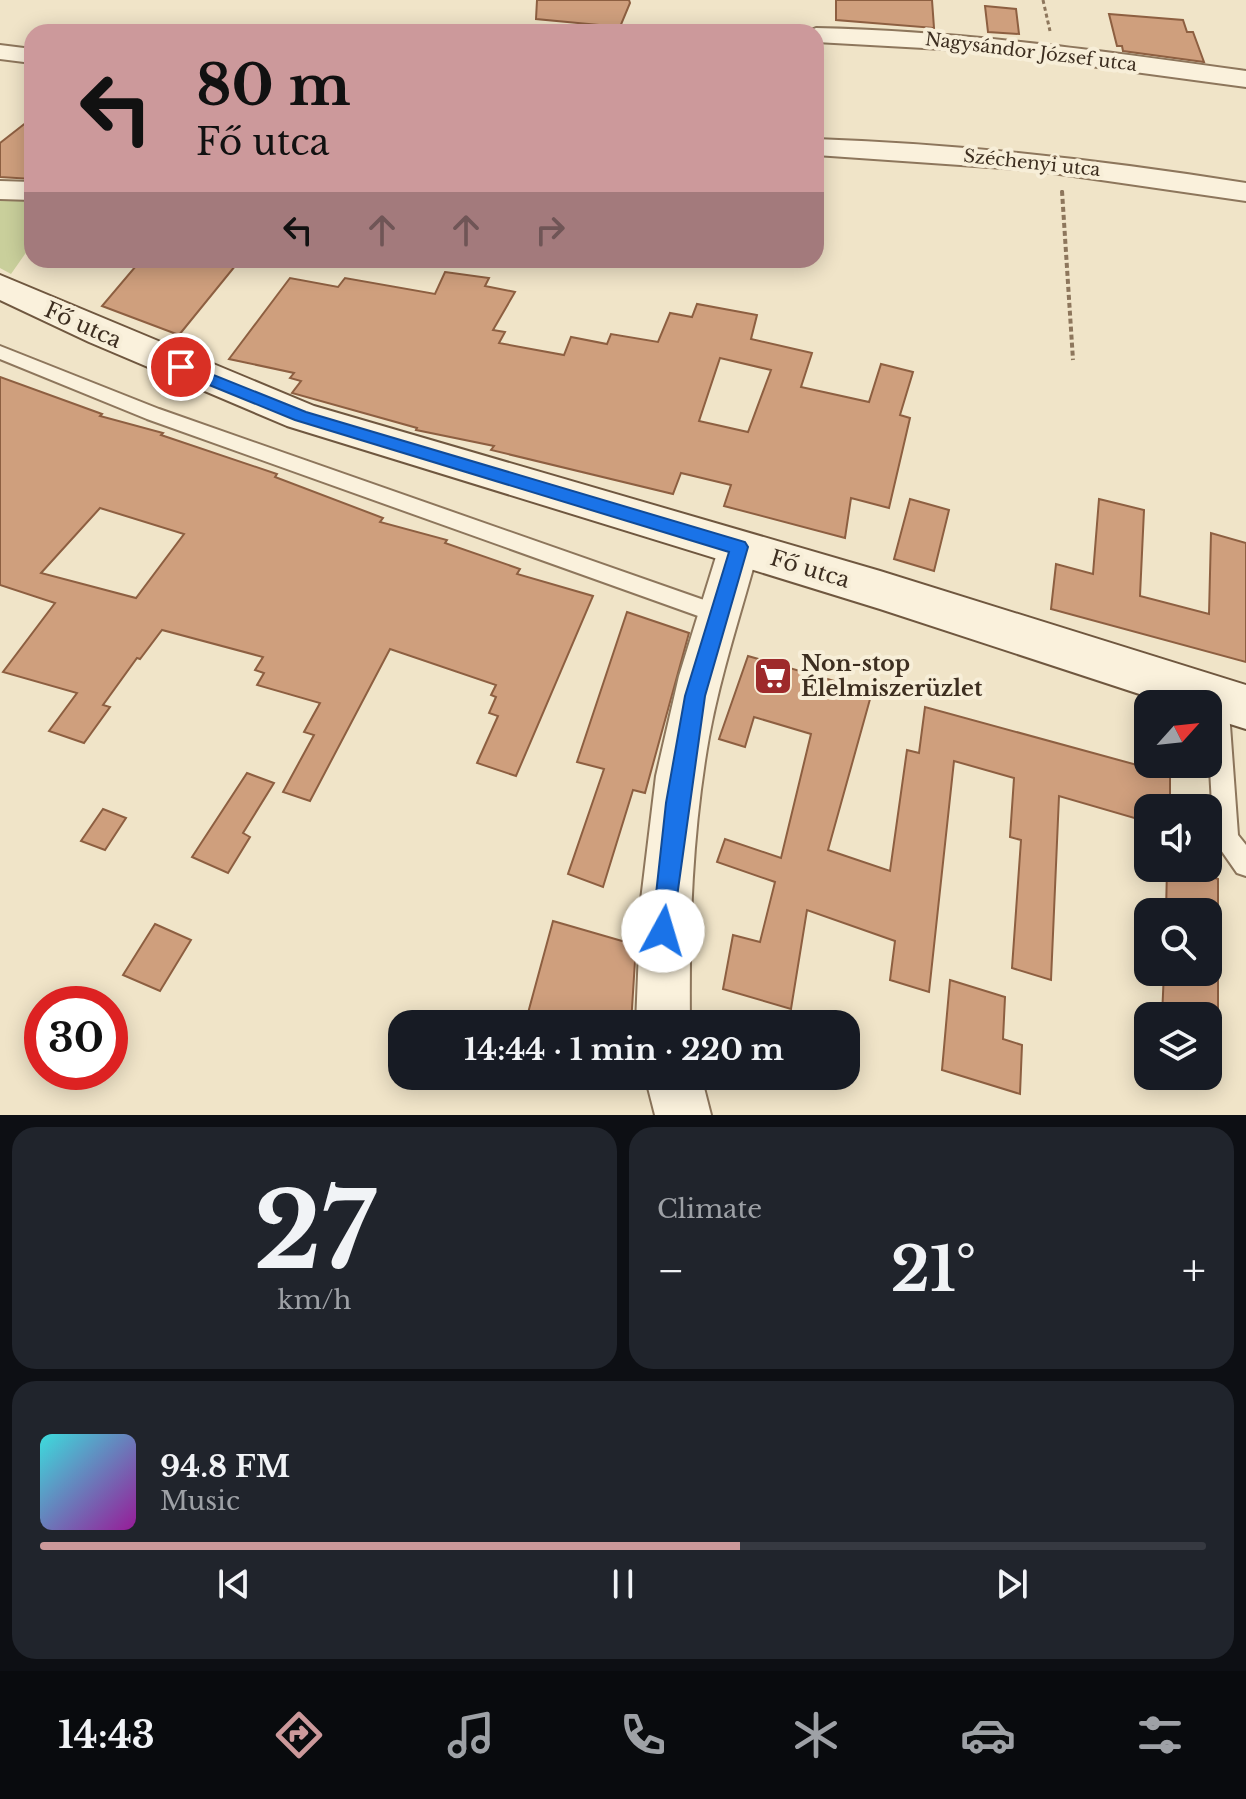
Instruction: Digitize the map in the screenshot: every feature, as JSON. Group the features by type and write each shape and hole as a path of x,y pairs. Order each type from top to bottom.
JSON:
{"main road":[{"name":"Fő utca","path":"0,286 102,333 301,416 739,547 1232,703"}],"street":[{"name":"Nagysándor József utca","path":"824,35 940,40 1246,79"},
{"path":"0,52 24,55"},
{"name":"Széchenyi utca","path":"824,147 979,155 1246,192"},
{"path":"0,190 24,191"},
{"path":"663,1010 663,931 677,803 695,696 739,547"},
{"path":"677,1090 683,1115"}],"lane":[{"path":"0,352 153,414 701,608 720,612"},
{"name":"Fő utca","path":"1232,703 1226,840 1246,864"}],"path":[{"path":"1060,165 1073,360"}],"green space":[{"path":"0,198 24,198 24,255 11,274 0,268"}],"building":[{"path":"537,0 629,0 630,3 621,24 536,19"},
{"path":"836,0 932,0 934,28 836,20"},
{"path":"985,6 1016,9 1019,34 988,32"},
{"path":"1109,14 1183,20 1187,32 1193,32 1204,62 1123,51 1122,46 1117,46"},
{"path":"24,124 24,178 0,177 0,143"},
{"path":"134,268 233,268 179,335 102,306"},
{"path":"445,272 489,278 485,286 515,292 493,330 505,332 499,343 564,355 571,337 607,344 611,334 658,342 670,313 692,317 697,304 757,315 751,339 812,353 801,387 869,402 881,364 913,372 900,415 910,418 889,508 851,498 845,538 724,506 731,485 681,473 673,494 491,450 494,446 416,430 292,393 301,381 290,378 294,373 229,359 290,278 338,287 345,278 435,294","holes":["720,358 771,370 748,432 699,421"]},
{"path":"0,377 102,414 100,416 163,433 161,435 277,474 275,477 383,518 380,522 447,540 445,543 520,569 517,574 593,596 516,776 477,763 498,716 489,713 496,697 491,695 496,685 390,649 310,801 283,792 314,735 304,732 320,703 257,685 264,673 255,670 263,657 162,630 103,705 110,707 84,743 49,731 77,693 3,672 55,603 0,585","holes":["100,508 184,534 136,598 41,573"]},
{"path":"910,499 949,510 934,571 894,559"},
{"path":"1099,499 1144,510 1140,596 1209,614 1211,533 1246,543 1246,662 1051,609 1056,564 1093,574"},
{"path":"627,612 689,633 645,793 633,790 603,887 568,874 604,769 577,762"},
{"path":"748,656 872,692 828,850 890,871 907,750 919,753 925,707 1134,764 1134,778 1170,778 1170,794 1134,794 1134,818 1059,796 1051,980 1012,968 1021,840 1010,837 1014,778 954,761 929,992 890,980 895,941 807,910 791,1009 723,989 733,935 760,942 775,882 717,862 725,839 781,858 811,734 754,717 745,747 719,739"},
{"path":"247,773 274,783 243,833 250,837 228,873 192,857"},
{"path":"103,809 126,818 105,850 81,841"},
{"path":"1167,882 1218,882 1218,898 1166,898"},
{"path":"553,921 636,945 632,1010 529,1010"},
{"path":"155,924 191,940 160,991 123,975"},
{"path":"950,980 1005,997 1003,1039 1022,1045 1020,1094 942,1070"},
{"path":"1163,986 1218,986 1218,1002 1163,1002"}],"place":[{"name":"Non-stop Élelmiszerüzlet","path":"773,676"}],"route":[{"path":"181,367 301,416 525,486 739,547 695,696 677,803 663,931"}]}
